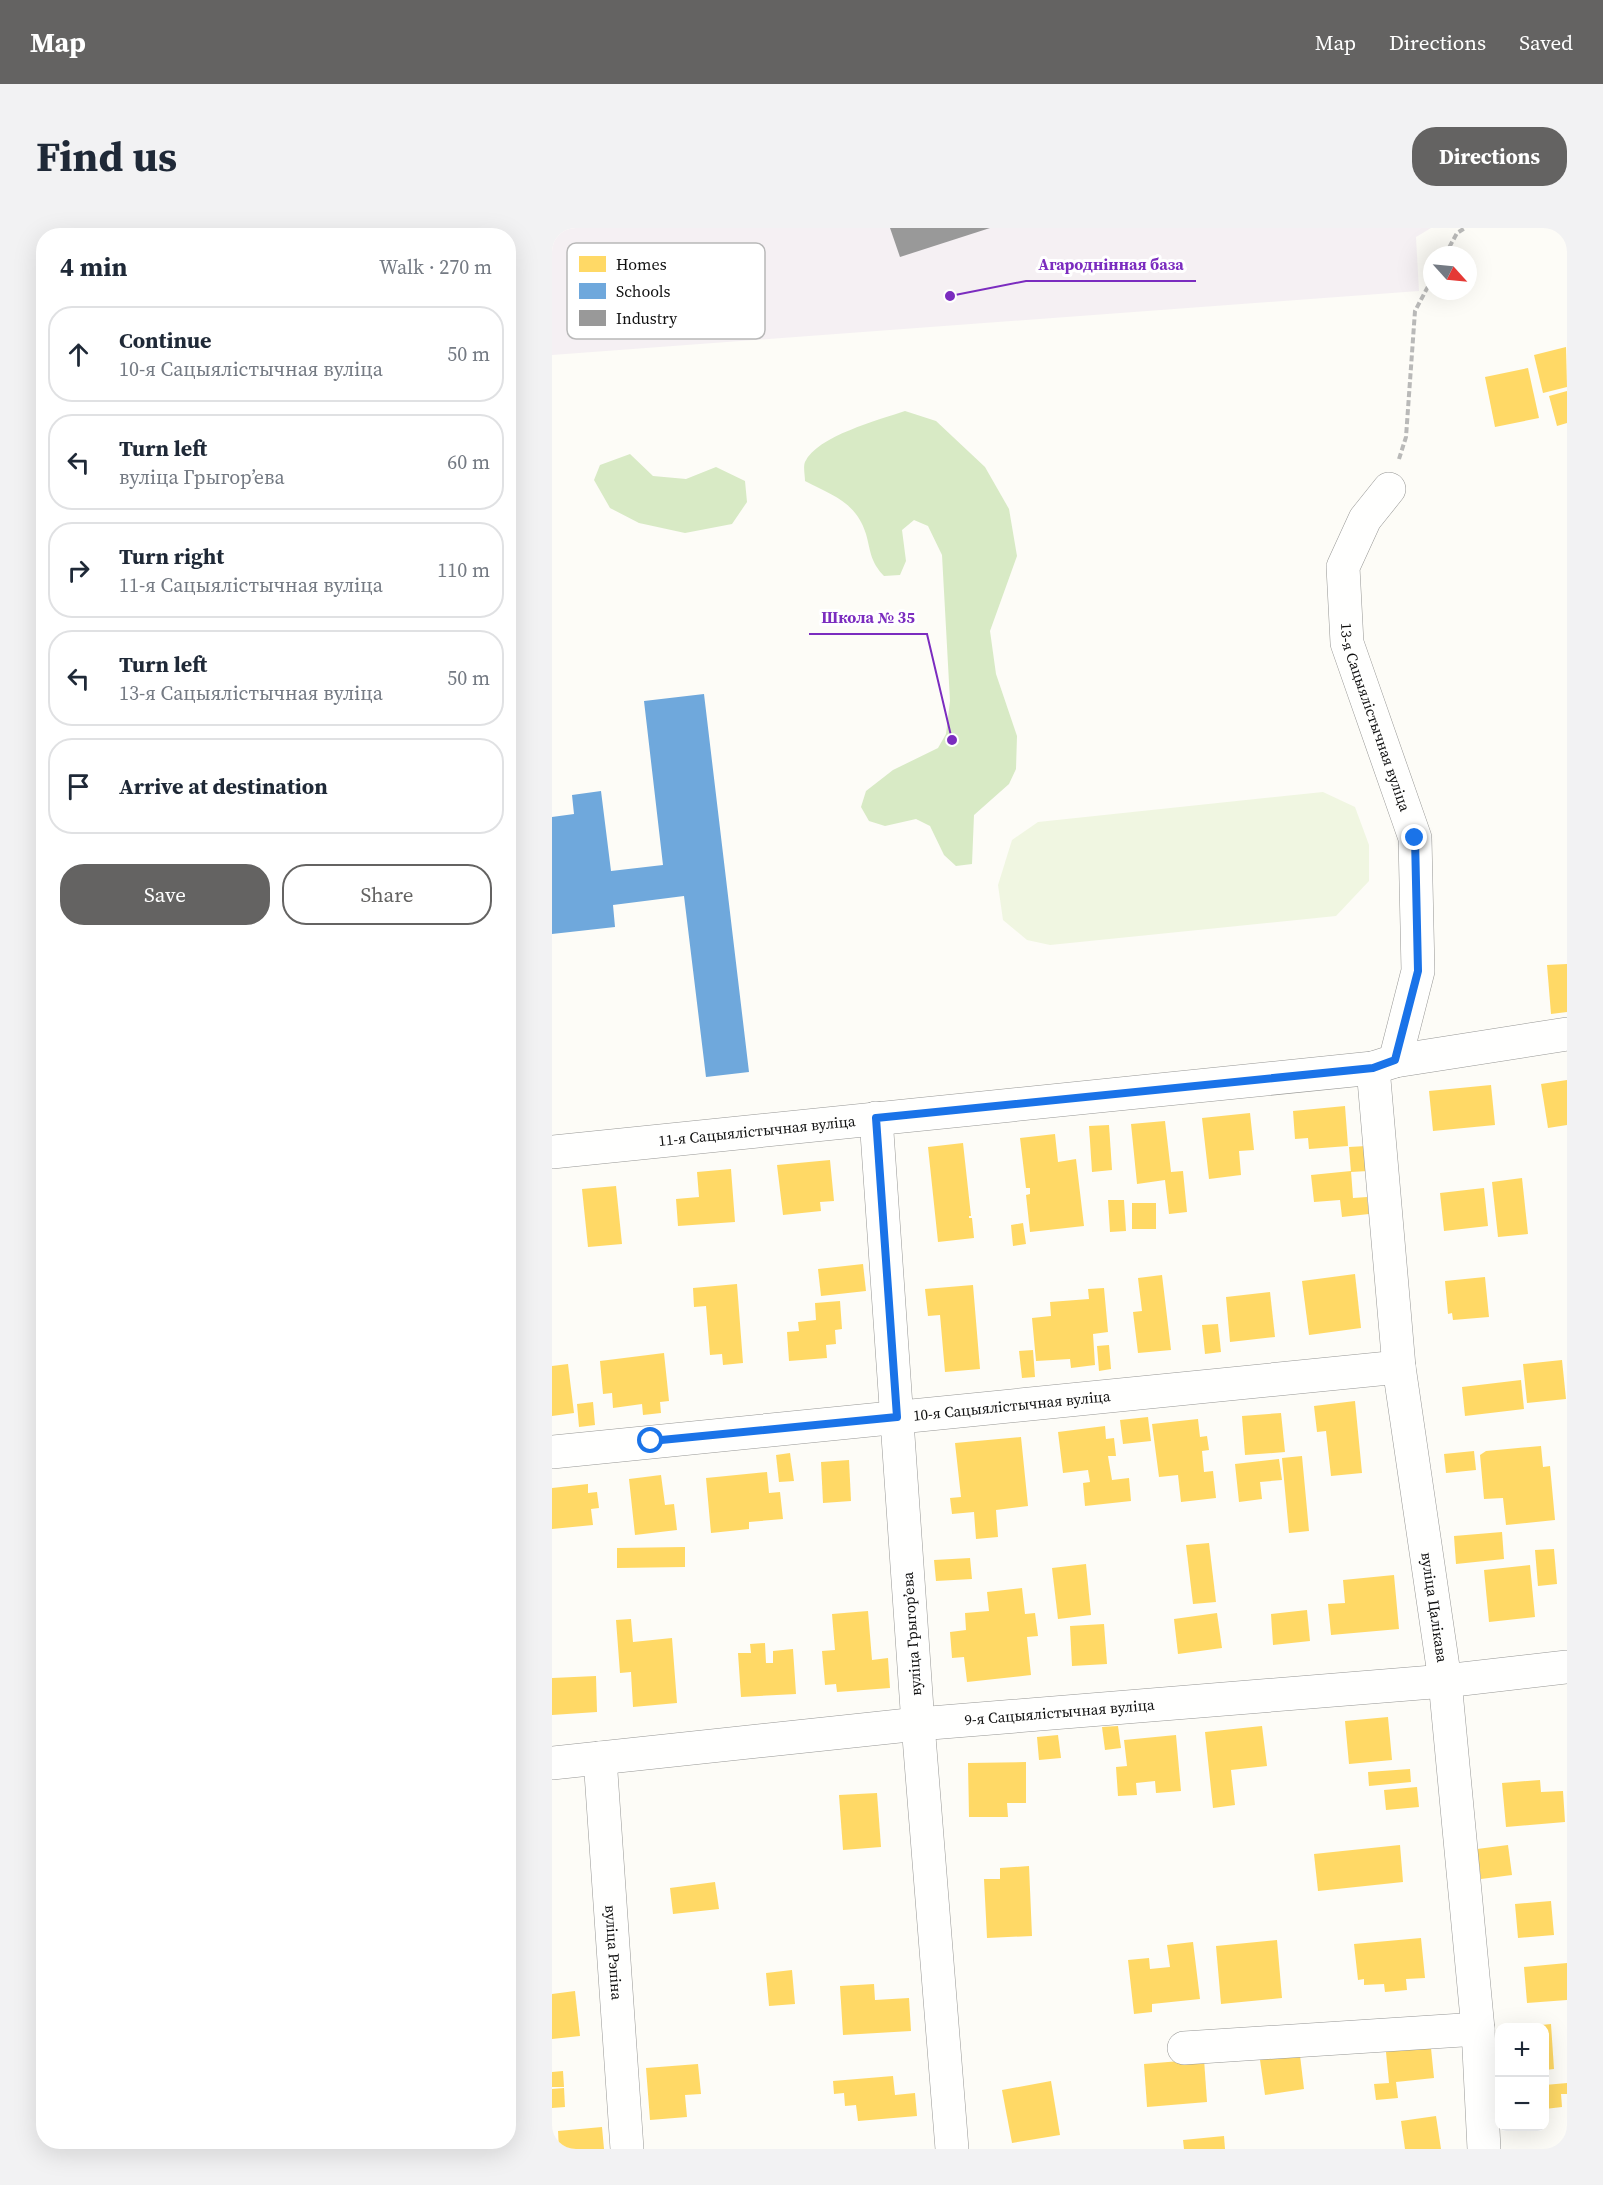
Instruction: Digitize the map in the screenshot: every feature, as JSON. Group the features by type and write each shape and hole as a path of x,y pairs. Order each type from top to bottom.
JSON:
{"street":[{"name":"13-я Сацыялістычная вуліца","path":"1384,1064 1418,971 1415,838 1347,643 1342,567 1365,519 1389,489"},
{"name":"11-я Сацыялістычная вуліца","path":"552,1152 1384,1064 1567,1034"},
{"name":"вуліца Цалікава","path":"1384,1064 1399,1367 1445,1681 1478,2029 1484,2149"},
{"name":"вуліца Грыгорʼева","path":"876,1118 918,1724 952,2149"},
{"name":"10-я Сацыялістычная вуліца","path":"552,1452 1399,1367"},
{"name":"9-я Сацыялістычная вуліца","path":"552,1763 918,1724 1445,1681 1567,1666"},
{"name":"вуліца Рэпіна","path":"600,1758 627,2149"},
{"path":"1184,2048 1478,2029"}],"path":[{"path":"1450,246 1457,233 1465,228"},
{"path":"1389,489 1406,437 1415,311 1423,296"}],"shaded area":[{"path":"552,228 1431,228 1416,237 1419,291 552,355"}],"green space":[{"path":"905,411 936,421 985,467 1009,509 1017,556 990,631 996,674 1017,736 1016,769 1009,784 974,815 972,864 956,866 944,855 930,826 916,819 885,826 869,821 861,807 866,791 893,770 938,748 946,734 950,701 942,555 928,526 914,520 902,530 906,561 900,575 884,576 873,561 866,534 856,514 834,495 805,481 805,462 822,444 865,424"},
{"path":"630,454 653,476 686,479 716,467 745,481 747,502 732,524 685,533 639,523 610,508 594,480 600,465"},
{"path":"1323,792 1355,807 1369,845 1369,881 1336,916 1050,945 1027,940 1003,920 998,885 1012,840 1038,822"}],"building: Homes":[{"path":"1566,347 1567,387 1543,393 1534,355"},
{"path":"1528,368 1539,418 1495,427 1485,377"},
{"path":"1567,391 1567,423 1557,426 1549,396"},
{"path":"1567,964 1567,1012 1551,1014 1547,965"},
{"path":"1567,1080 1567,1125 1548,1128 1541,1084"},
{"path":"1491,1085 1495,1125 1433,1131 1429,1091"},
{"path":"1345,1106 1348,1146 1309,1149 1308,1138 1295,1139 1293,1111"},
{"path":"1250,1113 1254,1150 1239,1151 1241,1175 1209,1179 1202,1118"},
{"path":"1165,1121 1171,1172 1183,1171 1187,1212 1169,1214 1165,1180 1137,1184 1131,1124"},
{"path":"1109,1125 1112,1170 1092,1172 1089,1126"},
{"path":"1055,1134 1058,1162 1076,1159 1084,1226 1030,1232 1026,1195 1030,1194 1030,1188 1026,1188 1020,1138"},
{"path":"963,1143 971,1216 969,1218 972,1218 974,1238 938,1242 928,1147"},
{"path":"1366,1146 1368,1171 1351,1172 1349,1147"},
{"path":"830,1160 834,1201 820,1202 821,1211 783,1215 777,1165"},
{"path":"731,1169 735,1222 678,1226 676,1199 699,1197 697,1172"},
{"path":"1351,1171 1353,1198 1367,1197 1369,1214 1342,1217 1340,1200 1314,1202 1311,1175"},
{"path":"1522,1178 1528,1234 1498,1237 1492,1182"},
{"path":"616,1186 622,1244 588,1247 582,1189"},
{"path":"1484,1188 1488,1226 1444,1231 1440,1193"},
{"path":"1108,1200 1124,1200 1126,1231 1110,1232"},
{"path":"1132,1203 1156,1203 1156,1229 1132,1229"},
{"path":"1023,1223 1026,1244 1013,1246 1011,1225"},
{"path":"863,1264 866,1291 821,1296 818,1269"},
{"path":"1355,1274 1361,1328 1309,1335 1302,1281"},
{"path":"1162,1275 1171,1350 1138,1353 1133,1312 1142,1311 1138,1278"},
{"path":"1485,1277 1489,1317 1453,1320 1452,1313 1448,1314 1445,1281"},
{"path":"737,1284 743,1363 723,1365 722,1354 710,1355 706,1306 694,1307 693,1288"},
{"path":"973,1285 980,1369 945,1372 940,1315 928,1316 925,1289"},
{"path":"1104,1288 1108,1332 1093,1334 1095,1365 1071,1368 1070,1359 1036,1361 1032,1318 1051,1316 1050,1302 1089,1299 1088,1289"},
{"path":"1270,1292 1275,1337 1230,1342 1226,1297"},
{"path":"840,1301 842,1329 835,1330 836,1344 826,1345 827,1358 789,1361 787,1332 799,1331 798,1322 816,1320 815,1303"},
{"path":"1218,1324 1221,1352 1205,1354 1202,1325"},
{"path":"1109,1345 1111,1369 1099,1371 1097,1346"},
{"path":"1033,1350 1035,1377 1022,1378 1019,1351"},
{"path":"664,1353 669,1401 660,1402 661,1413 643,1415 642,1404 613,1408 612,1393 603,1394 600,1361"},
{"path":"1562,1360 1566,1399 1527,1403 1523,1364"},
{"path":"568,1364 574,1413 552,1416 552,1366"},
{"path":"1521,1380 1524,1409 1465,1416 1462,1387"},
{"path":"1355,1401 1362,1473 1331,1476 1326,1431 1317,1432 1314,1406"},
{"path":"593,1402 595,1425 579,1427 577,1404"},
{"path":"1281,1413 1285,1452 1245,1455 1242,1416"},
{"path":"1148,1417 1151,1441 1123,1444 1120,1420"},
{"path":"1198,1419 1200,1437 1207,1436 1209,1450 1202,1451 1204,1472 1213,1471 1216,1498 1181,1502 1178,1475 1159,1477 1152,1424"},
{"path":"1105,1426 1106,1439 1114,1438 1116,1456 1108,1456 1112,1480 1129,1478 1131,1501 1085,1506 1083,1483 1090,1482 1088,1470 1063,1473 1058,1432"},
{"path":"1021,1437 1028,1506 996,1510 998,1537 976,1539 974,1512 952,1514 950,1498 961,1497 955,1443"},
{"path":"1541,1446 1543,1467 1550,1466 1555,1520 1506,1525 1503,1498 1484,1499 1480,1455 1486,1451"},
{"path":"1474,1451 1476,1470 1446,1473 1444,1454"},
{"path":"790,1453 794,1481 779,1482 776,1455"},
{"path":"1302,1456 1309,1531 1289,1533 1282,1458"},
{"path":"1279,1459 1282,1480 1260,1482 1262,1499 1239,1502 1235,1464"},
{"path":"849,1460 851,1501 823,1503 821,1462"},
{"path":"767,1472 769,1493 780,1492 783,1519 749,1522 749,1529 711,1533 706,1478"},
{"path":"661,1475 665,1505 674,1504 677,1530 635,1535 629,1479"},
{"path":"588,1484 588,1493 597,1492 599,1508 591,1509 593,1525 552,1529 552,1488"},
{"path":"1502,1532 1504,1559 1456,1564 1454,1536"},
{"path":"1209,1543 1216,1602 1193,1604 1186,1545"},
{"path":"685,1547 685,1567 617,1568 617,1548"},
{"path":"1554,1549 1557,1584 1538,1586 1535,1550"},
{"path":"970,1558 972,1579 936,1581 934,1560"},
{"path":"1086,1564 1091,1615 1058,1619 1052,1568"},
{"path":"1530,1565 1535,1617 1489,1622 1484,1570"},
{"path":"1394,1575 1399,1629 1331,1635 1328,1604 1345,1603 1343,1580"},
{"path":"1022,1588 1025,1614 1035,1613 1038,1636 1027,1637 1031,1675 967,1682 964,1657 952,1658 950,1632 966,1630 965,1613 989,1611 987,1592"},
{"path":"1307,1610 1310,1641 1273,1645 1271,1614"},
{"path":"868,1611 872,1660 888,1658 890,1688 837,1692 836,1684 825,1685 822,1651 835,1650 832,1614"},
{"path":"1217,1613 1222,1648 1178,1654 1174,1619"},
{"path":"631,1619 633,1642 672,1638 677,1703 633,1707 631,1672 620,1673 616,1620"},
{"path":"1104,1624 1107,1664 1072,1666 1070,1626"},
{"path":"765,1643 766,1663 773,1663 773,1651 793,1649 796,1694 741,1697 738,1653 751,1653 750,1644"},
{"path":"596,1676 597,1712 552,1715 552,1678"},
{"path":"1388,1717 1392,1760 1349,1764 1345,1721"},
{"path":"1118,1726 1121,1748 1105,1750 1102,1727"},
{"path":"1262,1726 1267,1766 1231,1770 1235,1805 1213,1808 1205,1732"},
{"path":"1058,1735 1061,1758 1039,1760 1037,1737"},
{"path":"1176,1735 1181,1791 1156,1793 1155,1781 1136,1783 1137,1795 1118,1796 1116,1767 1127,1766 1124,1740"},
{"path":"1026,1762 1026,1803 1007,1803 1008,1817 969,1817 968,1763"},
{"path":"1410,1769 1411,1782 1369,1786 1368,1772"},
{"path":"1540,1780 1541,1792 1563,1791 1565,1822 1506,1827 1502,1783"},
{"path":"1417,1787 1419,1807 1386,1810 1384,1790"},
{"path":"877,1793 881,1847 843,1850 839,1795"},
{"path":"1400,1845 1403,1882 1318,1891 1314,1854"},
{"path":"1508,1845 1512,1875 1481,1879 1477,1849"},
{"path":"1029,1866 1032,1936 987,1938 984,1879 1000,1879 1000,1868"},
{"path":"715,1882 719,1909 673,1914 670,1888"},
{"path":"1551,1901 1554,1935 1518,1938 1515,1904"},
{"path":"1421,1938 1425,1978 1406,1979 1407,1990 1385,1992 1384,1984 1364,1985 1364,1979 1358,1980 1354,1944"},
{"path":"1277,1940 1282,1998 1221,2004 1216,1946"},
{"path":"1193,1942 1200,1999 1152,2004 1152,2012 1134,2014 1128,1960 1149,1958 1150,1969 1170,1967 1167,1945"},
{"path":"1567,1963 1567,2000 1527,2003 1524,1967"},
{"path":"792,1970 795,2004 769,2006 766,1973"},
{"path":"874,1984 875,2000 909,1998 911,2031 843,2035 840,1986"},
{"path":"575,1991 580,2036 552,2039 552,1994"},
{"path":"1549,2024 1551,2024 1554,2069 1549,2070"},
{"path":"1430,2038 1434,2078 1396,2082 1398,2098 1376,2100 1374,2084 1389,2083 1385,2042"},
{"path":"1299,2047 1304,2089 1265,2095 1259,2053"},
{"path":"1204,2059 1207,2102 1147,2107 1144,2064"},
{"path":"698,2064 701,2094 685,2095 687,2117 650,2120 646,2068"},
{"path":"563,2071 564,2087 552,2087 552,2072"},
{"path":"893,2076 895,2095 915,2093 917,2116 858,2121 856,2105 845,2106 844,2093 834,2094 833,2081"},
{"path":"1051,2081 1060,2135 1012,2143 1002,2090"},
{"path":"1567,2083 1567,2094 1561,2094 1562,2107 1549,2109 1549,2085"},
{"path":"564,2088 565,2107 552,2108 552,2089"},
{"path":"1436,2116 1441,2149 1405,2149 1401,2121"},
{"path":"602,2127 604,2149 559,2149 558,2131"},
{"path":"1224,2136 1225,2149 1184,2149 1183,2140"}],"building: Schools":[{"path":"704,694 749,1072 706,1077 684,896 613,905 615,927 552,934 552,817 574,814 572,795 601,791 611,871 663,865 644,701"}],"building: Industry":[{"path":"890,228 990,228 900,257"}],"place":[{"name":"Агароднінная база","path":"950,296"},
{"name":"Школа № 35","path":"952,740"}],"route":[{"path":"651,1441 897,1417 876,1118 1373,1068 1395,1060 1418,971 1415,838"}]}
